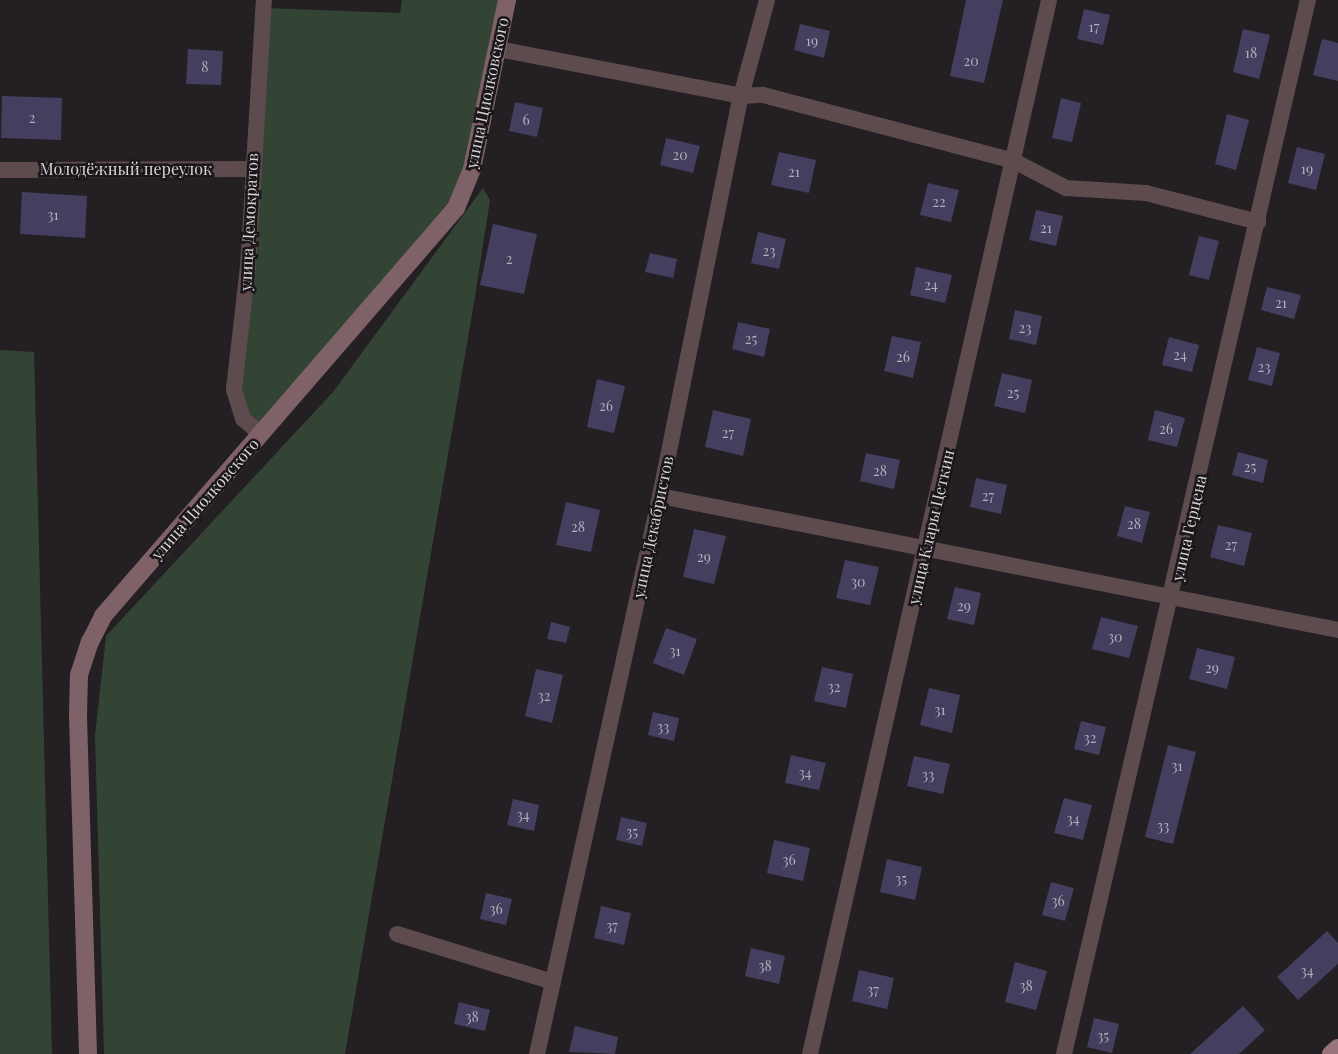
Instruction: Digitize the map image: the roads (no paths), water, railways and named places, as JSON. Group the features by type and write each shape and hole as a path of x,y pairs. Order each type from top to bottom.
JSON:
{"main road":[{"name":"улица Циолковского","path":"88,1054 79,675 103,616 456,208 472,169 507,0"},
{"path":"1332,1054 1338,1048"}],"street":[{"name":"улица Демократов","path":"261,434 243,419 234,389 248,267 252,169 264,0"},
{"name":"улица Декабристов","path":"537,1054 660,496 741,96 767,0"},
{"name":"улица Клары Цеткин","path":"810,1054 927,548 1049,0"},
{"name":"улица Герцена","path":"1064,1054 1173,599 1308,0"},
{"path":"498,49 741,96 763,95 1014,161 1066,188 1146,193 1258,222"},
{"name":"Молодёжный переулок","path":"0,170 252,169"},
{"path":"660,496 1338,630"},
{"path":"397,934 553,982"}]}
